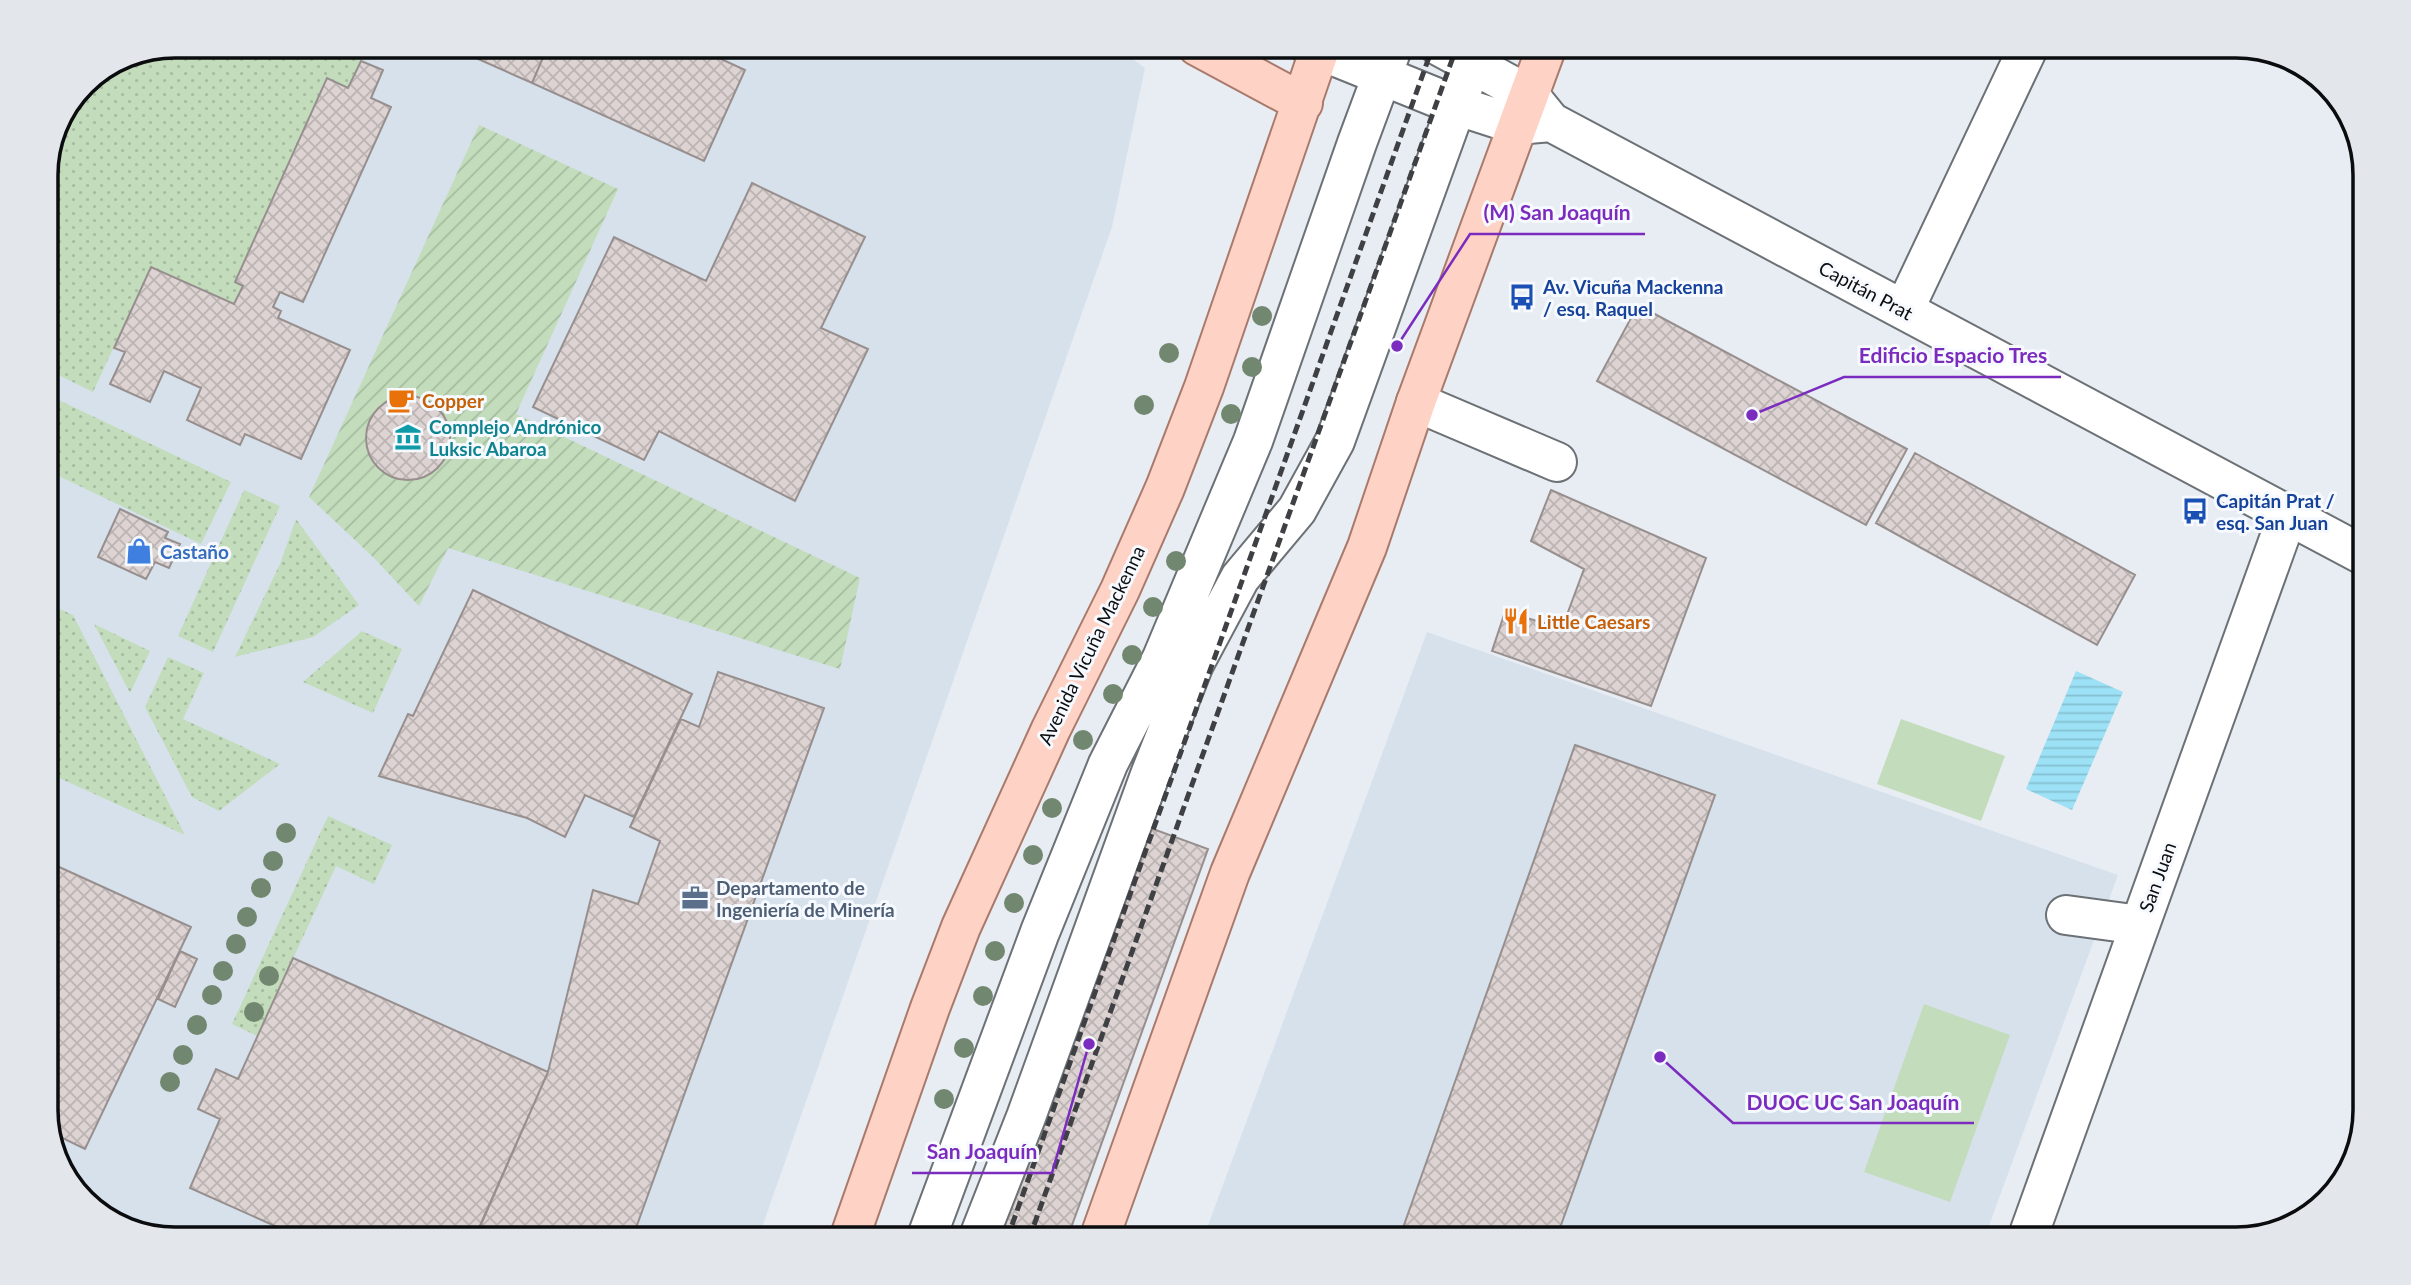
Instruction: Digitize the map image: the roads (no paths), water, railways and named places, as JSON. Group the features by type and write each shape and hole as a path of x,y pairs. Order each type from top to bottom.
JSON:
{"main road":[{"path":"1219,58 1303,103"},
{"name":"Avenida Vicuña Mackenna","path":"854,1227 961,927 1051,729 1120,590 1165,488 1204,387 1303,103 1313,58"},
{"path":"1104,1227 1230,873 1367,547 1416,402 1533,114 1545,58"}],"street":[{"path":"983,1227 1026,1117 1145,787 1194,664 1240,578 1297,510 1335,441 1455,105 1462,58"},
{"path":"1471,58 1533,114"},
{"path":"1904,310 2023,58"},
{"path":"931,1227 1040,932 1108,764 1162,658 1253,441 1388,60 1455,105 1533,114"},
{"name":"Capitán Prat","path":"1533,114 2353,549"},
{"path":"1416,402 1558,462"},
{"name":"San Juan","path":"2031,1227 2288,514"},
{"path":"2066,915 2140,925"}],"water":[{"path":"2076,671 2123,692 2072,810 2026,789"}],"railway":[{"path":"1011,1227 1429,58"},
{"path":"1033,1227 1453,58"}],"place":[{"name":"Av. Vicuña Mackenna / esq. Raquel","path":"1522,297"},
{"name":"(M) San Joaquín","path":"1397,346"},
{"name":"Copper","path":"401,400"},
{"name":"Edificio Espacio Tres","path":"1752,415"},
{"name":"Complejo Andrónico Luksic Abaroa","path":"408,437"},
{"name":"Capitán Prat / esq. San Juan","path":"2195,511"},
{"name":"Castaño","path":"139,551"},
{"name":"Little Caesars","path":"1516,621"},
{"name":"Departamento de Ingeniería de Minería","path":"695,898"},
{"name":"San Joaquín","path":"1089,1044"},
{"name":"DUOC UC San Joaquín","path":"1660,1057"}]}
